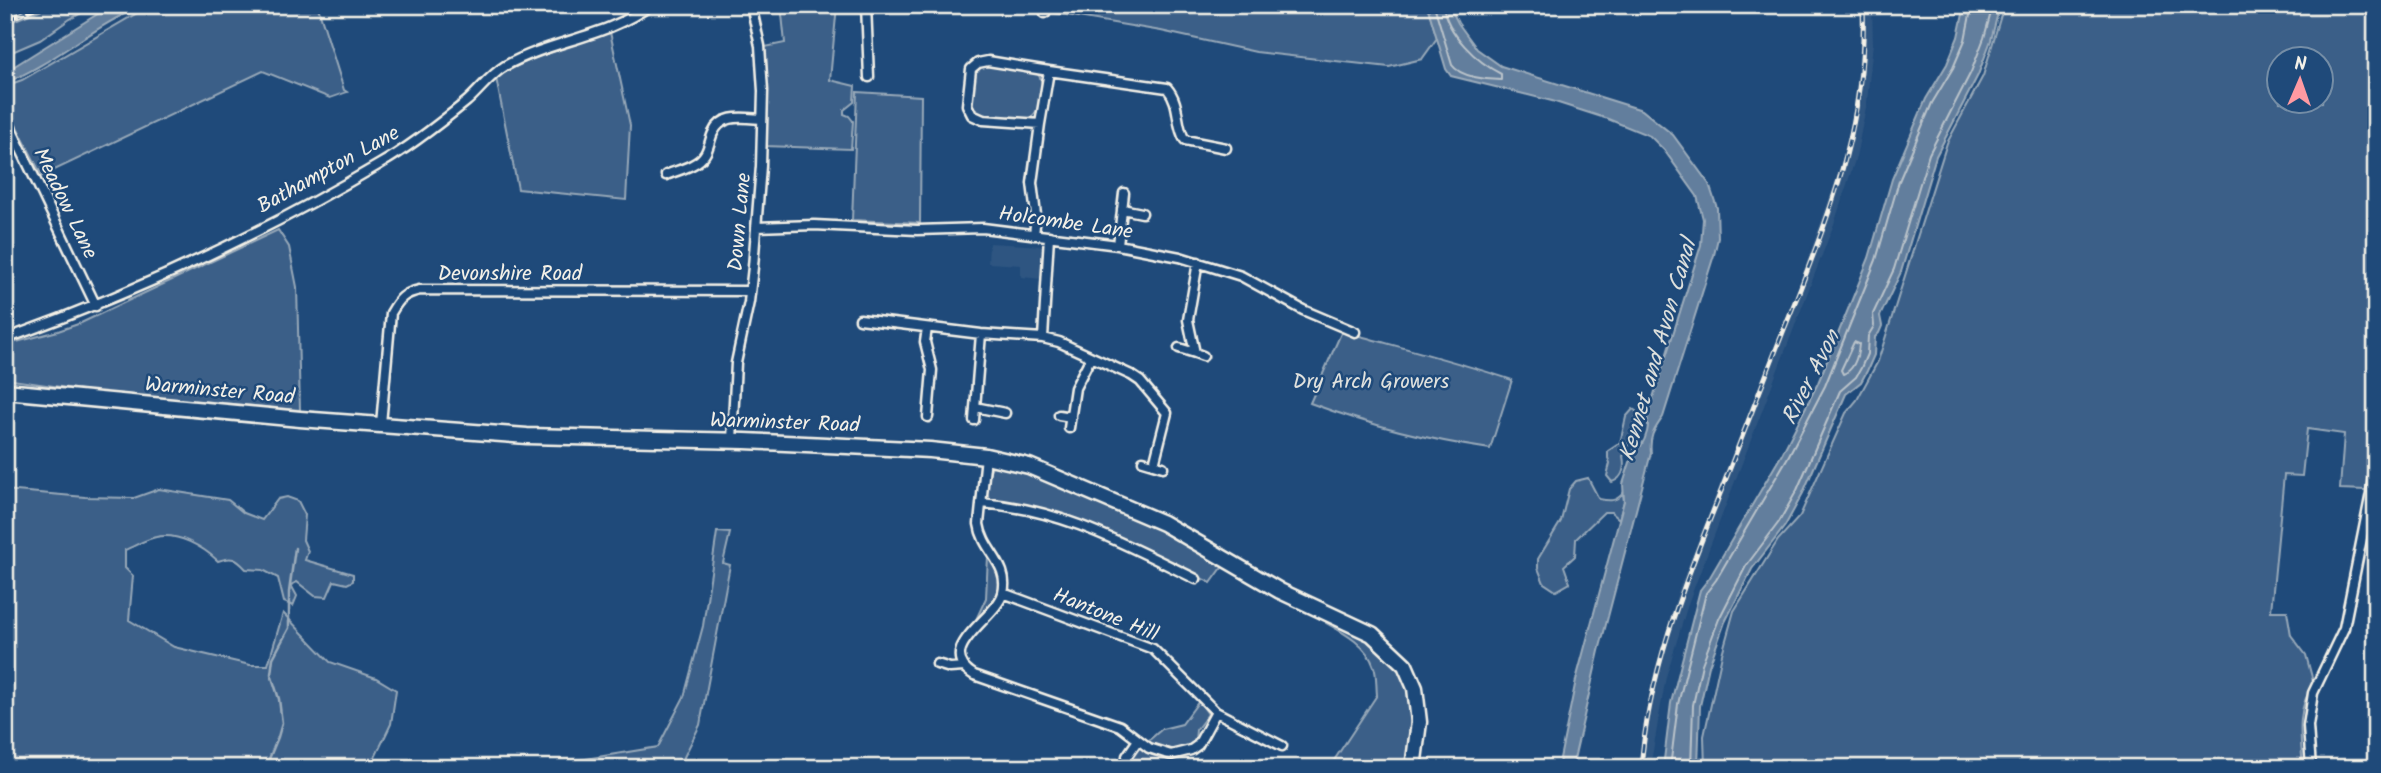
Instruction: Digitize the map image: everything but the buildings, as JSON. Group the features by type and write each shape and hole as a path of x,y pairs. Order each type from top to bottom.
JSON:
{"highway":[{"name":"Warminster Road","path":"5,391 139,405 527,436 732,440 874,447 986,456 1029,466 1163,523 1280,591 1373,634 1405,665 1415,688 1419,722 1413,768"}],"street":[{"name":"Bathampton Lane","path":"5,339 96,306 284,217 382,163 468,100 505,66 600,33 633,18 651,5"},
{"name":"Down Lane","path":"732,440 736,363 750,291 756,227 762,119 760,47 751,5"},
{"path":"866,5 869,77"},
{"path":"1040,124 983,120 972,116 967,105 971,69 978,62 988,61 1167,88 1179,110 1185,140 1226,148"},
{"path":"1034,235 1036,215 1032,183 1049,71"},
{"name":"Meadow Lane","path":"5,116 96,306"},
{"path":"666,175 695,163 705,154 713,132 721,121 733,117 762,119"},
{"path":"1118,245 1124,193"},
{"path":"1122,209 1142,213"},
{"name":"Holcombe Lane","path":"756,227 814,225 917,230 971,228 1118,245 1198,262 1253,282 1303,310 1355,332"},
{"path":"1043,338 1049,236"},
{"path":"1179,348 1199,355 1188,320 1198,262"},
{"name":"Devonshire Road","path":"381,424 391,313 398,300 409,293 420,290 750,291"},
{"path":"860,319 981,334 1043,338 1059,342 1140,381 1167,413 1159,465 1143,461"},
{"path":"870,331 872,321"},
{"path":"927,328 925,342 932,370 926,391 928,417"},
{"path":"974,420 981,334"},
{"path":"1069,428 1076,388 1091,357"},
{"path":"975,407 1005,413"},
{"path":"1059,415 1071,417"},
{"path":"2311,768 2308,726 2314,694 2344,628 2371,493 2376,447"},
{"path":"986,456 981,535 1004,575 1003,593 999,604 963,643 960,653 964,667 974,676 1120,726 1149,748 1171,755 1191,750 1198,745 1216,712"},
{"path":"981,503 1014,506 1070,521 1196,579"},
{"name":"Hantone Hill","path":"1003,593 1153,649 1216,712 1282,746"},
{"path":"937,664 950,668 964,667"},
{"path":"1126,768 1127,756 1138,740"}],"shaded area":[{"path":"1860,5 1872,5 1873,43 1867,102 1856,157 1834,224 1689,601 1666,677 1650,768 1637,768 1654,673 1678,591 1798,287 1846,151 1852,123 1860,45"},
{"path":"989,243 1044,246 1042,279 1021,277 1021,265 988,263"}],"green space":[{"path":"52,5 96,5 40,40 5,55 5,24"},
{"path":"157,5 320,5 318,7 344,90 347,92 330,98 263,71 42,176 5,103 5,86 22,80 139,12"},
{"path":"781,5 837,5 830,80 855,86 854,102 844,110 844,114 853,121 851,149 765,146 768,106 765,47 785,43"},
{"path":"1048,5 1427,5 1437,38 1422,59 1389,67 1256,52 1161,31 1048,12"},
{"path":"2004,5 2376,5 2376,403 2366,490 2340,489 2344,434 2307,429 2302,476 2284,475 2271,611 2287,611 2291,635 2306,655 2314,685 2304,703 2302,714 2303,768 1705,768 1704,736 1734,611 1778,540 1800,516 1846,413 1857,400 1878,361 1947,143 1983,76"},
{"path":"610,32 630,125 626,200 518,189 496,78 537,57"},
{"path":"988,64 1037,73 1042,91 1033,116 1028,119 975,113 971,95 972,82 979,65"},
{"path":"857,92 921,96 920,223 852,220"},
{"path":"278,230 289,247 297,287 300,410 95,392 5,379 5,345 81,323"},
{"name":"Dry Arch Growers","path":"1342,331 1512,380 1490,449 1399,431 1310,403"},
{"path":"1633,409 1636,411 1636,420 1627,453 1623,456 1623,471 1619,478 1612,482 1607,476 1610,463 1608,451 1620,443 1626,417"},
{"path":"1001,464 1173,533 1224,565 1211,583 1132,544 1077,521 1021,505 992,501 986,493 989,472 992,466"},
{"path":"1588,478 1599,499 1612,500 1623,493 1624,501 1619,519 1611,512 1604,512 1576,539 1575,556 1564,566 1570,583 1556,591 1544,583 1538,568 1538,559 1561,521 1569,489 1576,481"},
{"path":"159,489 228,500 244,513 262,520 278,499 287,497 298,501 305,515 303,540 308,551 305,560 353,574 353,581 347,584 334,581 327,597 315,596 297,582 291,585 297,596 293,606 284,602 278,578 263,570 246,569 234,559 218,561 198,546 181,539 156,537 125,550 125,568 133,576 129,620 174,647 250,665 268,665 283,613 330,662 376,678 396,690 391,724 370,768 5,768 5,490 134,498"},
{"path":"717,532 730,533 723,563 730,565 700,725 684,757 682,768 531,768 658,747 684,697 703,626"},
{"path":"988,556 996,566 1001,584 995,601 974,624 986,598"},
{"path":"1326,620 1361,635 1383,651 1403,679 1410,712 1404,768 1329,768 1377,695 1375,670 1371,659 1354,640 1326,623"},
{"path":"1199,701 1208,714 1196,730 1195,741 1183,748 1171,750 1147,742 1162,729 1182,724"},
{"path":"1140,747 1152,755 1168,758 1175,764 1173,768 1130,768 1130,757"}],"water":[{"path":"112,5 144,5 5,83 5,72"},
{"path":"1427,5 1449,5 1477,49 1501,66 1642,110 1673,135 1709,184 1717,208 1718,238 1714,255 1663,417 1652,438 1651,453 1599,651 1572,768 1558,768 1576,680 1624,501 1623,484 1635,447 1641,446 1646,436 1647,417 1701,245 1703,219 1697,196 1664,150 1650,136 1552,101 1451,76 1446,69"},
{"path":"1965,5 2000,5 1978,75 1936,156 1901,272 1880,316 1882,326 1875,337 1874,355 1861,382 1846,394 1803,493 1785,526 1752,569 1725,622 1709,666 1700,706 1698,768 1663,768 1671,703 1700,590 1782,454 1818,383 1869,258 1892,179 1926,99 1947,64 1958,37"}],"waterway":[{"path":"269,759 282,723 279,699 271,674 273,658 289,628 289,592 295,548"}],"railway":[{"path":"5,21 42,5"},
{"path":"1641,768 1651,700 1668,633 1836,190 1860,83 1863,5"}],"water label":[{"name":"Kennet and Avon Canal","path":"1657,350"},
{"name":"River Avon","path":"1810,377"}]}
